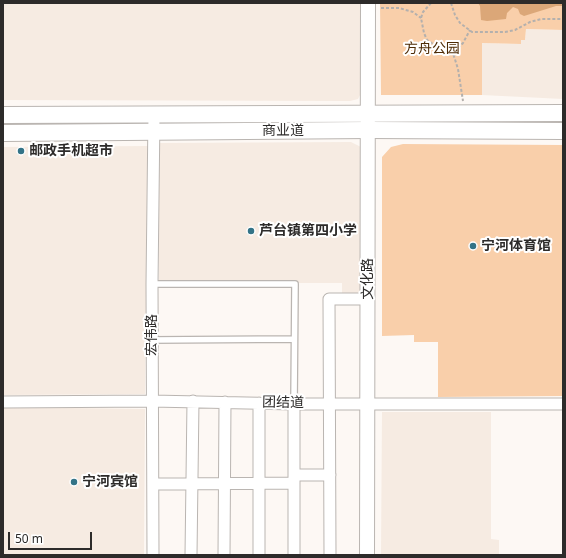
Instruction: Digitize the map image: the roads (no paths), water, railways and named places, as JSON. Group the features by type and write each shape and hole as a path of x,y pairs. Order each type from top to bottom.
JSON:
{"main road":[{"name":"商业道","path":"3,115 563,113"},
{"name":"商业道","path":"3,133 369,130 563,131"}],"street":[{"name":"文化路","path":"367,555 369,130 368,6"},
{"name":"宏伟路","path":"153,555 152,284 154,114"},
{"path":"330,555 329,299 368,299"},
{"path":"192,401 192,555"},
{"name":"团结道","path":"3,402 192,401 294,404 563,404"},
{"path":"224,555 225,402"},
{"path":"258,555 259,403"},
{"path":"294,404 294,555"},
{"path":"153,484 259,484 330,475"}],"lane":[{"path":"152,284 295,284 294,404"},
{"path":"152,340 294,339"}],"place":[{"name":"邮政手机超市","path":"21,151"},
{"name":"芦台镇第四小学","path":"251,231"},
{"name":"宁河体育馆","path":"473,246"},
{"name":"宁河宾馆","path":"74,482"}],"park label":[{"name":"方舟公园","path":"432,49"}]}
